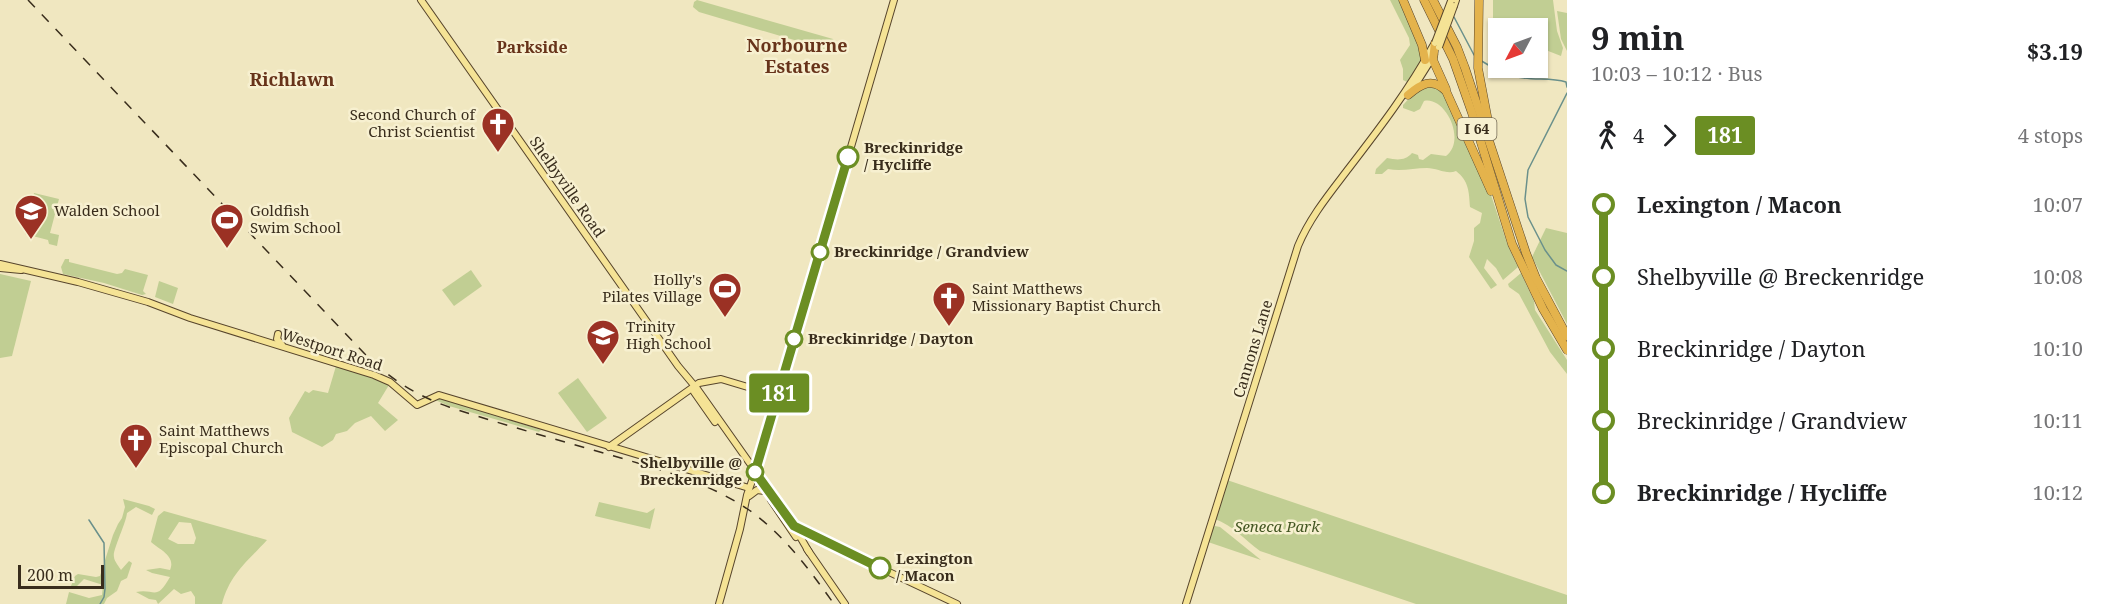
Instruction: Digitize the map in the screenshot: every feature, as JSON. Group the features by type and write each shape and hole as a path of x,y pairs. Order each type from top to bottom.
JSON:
{"highway":[{"path":"1403,0 1422,45 1425,60"},
{"name":"I 64","path":"1424,0 1453,59 1521,266 1567,350"},
{"name":"I 64","path":"1433,0 1457,47 1529,262 1567,336"},
{"path":"1479,0 1478,68 1497,164"},
{"path":"1422,45 1435,49 1433,60 1507,229"},
{"path":"1406,95 1420,85 1432,82 1448,93"}],"main road":[{"name":"Shelbyville Road","path":"421,0 694,387 694,393 773,499"},
{"path":"718,604 754,474 894,0"},
{"name":"Cannons Lane","path":"1186,604 1298,246 1313,217 1406,95 1435,49 1453,2"},
{"name":"Cannons Lane","path":"1406,95 1425,60 1435,49"},
{"name":"Westport Road","path":"0,266 92,286 382,378 417,405 439,395 730,483 749,492"},
{"path":"278,334 277,339 283,346"},
{"path":"609,447 699,383 721,379 778,396"},
{"name":"Shelbyville Road","path":"754,474 773,499"},
{"path":"749,492 765,491"},
{"path":"773,499 791,527 957,604"},
{"path":"773,499 785,522 845,604"},
{"path":"796,528 820,540"},
{"path":"796,528 809,552"},
{"path":"805,543 808,536"}],"green space":[{"path":"697,0 833,39 836,46 828,50 699,12 693,7"},
{"path":"1390,0 1401,0 1422,52 1423,60 1407,82 1403,80 1400,60 1410,45 1409,38"},
{"path":"1493,0 1553,0 1557,31 1563,48 1561,56 1548,51 1548,18 1493,18"},
{"path":"1557,11 1567,13 1567,51 1561,39"},
{"path":"1431,85 1443,92 1489,189 1508,246 1518,267 1503,280 1487,259 1484,268 1497,285 1491,289 1469,257 1474,241 1474,228 1480,223 1482,213 1470,207 1468,187 1456,171 1427,168 1388,169 1382,174 1375,174 1376,169 1387,158 1401,159 1412,153 1423,160 1431,154 1446,156 1452,149 1454,130 1446,112 1439,105 1432,101 1424,101 1420,109 1414,112 1403,108 1415,92"},
{"path":"34,193 59,199 50,233 59,235 57,246 49,244 48,240 25,234"},
{"path":"1546,228 1567,233 1567,324 1532,257"},
{"path":"65,259 117,274 122,273 125,269 148,275 143,291 146,294 142,295 104,283 63,274 61,267"},
{"path":"471,270 482,286 454,306 442,290"},
{"path":"1521,273 1534,301 1535,310 1567,360 1567,374 1550,352 1519,294 1509,287 1508,284"},
{"path":"0,274 31,281 12,356 0,358"},
{"path":"159,281 178,288 173,304 155,297"},
{"path":"336,366 372,376 389,385 378,403 398,420 385,431 371,416 355,423 347,431 336,434 333,440 322,447 292,432 289,418 305,391 328,393"},
{"path":"578,378 607,418 587,432 558,393"},
{"path":"437,398 541,430 539,432 449,406 433,399"},
{"name":"Seneca Park","path":"1227,480 1567,595 1567,604 1416,604 1260,551 1233,529 1215,519"},
{"path":"123,499 155,509 152,515 136,507 127,513 114,554 121,570 129,561 132,563 127,578 121,581 117,591 107,598 104,604 66,604 69,592 89,598 102,595 103,585 84,579 75,588 71,586 78,574 100,576 113,535 122,518 125,507"},
{"path":"599,502 647,513 655,508 650,529 595,516"},
{"path":"164,511 267,540 234,576 222,604 195,604 195,597 191,591 181,594 174,589 158,604 156,600 136,592 158,592 170,577 146,570 160,568 170,570 169,557 151,542 158,516","holes":["179,522 191,523 196,538 194,544 178,544 168,539"]},
{"path":"1220,527 1261,560 1208,542 1212,528"}],"waterway":[{"path":"1454,17 1474,55"},
{"path":"1480,60 1512,76 1561,81 1566,82 1567,87"},
{"path":"1567,93 1528,170 1525,199 1528,217 1545,250 1556,265 1567,271"},
{"path":"89,520 104,543 105,589 100,604"}],"railway":[{"path":"28,0 363,352 392,377 413,391 449,407 667,472 701,484 733,500 774,530 805,565 834,604"}],"bus line":[{"name":"181","path":"848,157 755,472 794,526 880,568"}],"place":[{"name":"Second Church of Christ Scientist","path":"498,153"},
{"name":"Breckinridge / Hycliffe","path":"848,157"},
{"name":"Walden School","path":"31,240"},
{"name":"Goldfish Swim School","path":"227,249"},
{"name":"Breckinridge / Grandview","path":"820,252"},
{"name":"Holly's Pilates Village","path":"725,318"},
{"name":"Saint Matthews Missionary Baptist Church","path":"949,327"},
{"name":"Breckinridge / Dayton","path":"794,339"},
{"name":"Trinity High School","path":"603,365"},
{"name":"Saint Matthews Episcopal Church","path":"136,469"},
{"name":"Shelbyville @ Breckenridge","path":"755,472"},
{"name":"Lexington / Macon","path":"880,568"}],"district":[{"name":"Parkside","path":"532,47"},
{"name":"Norbourne Estates","path":"797,56"},
{"name":"Richlawn","path":"292,80"}]}
